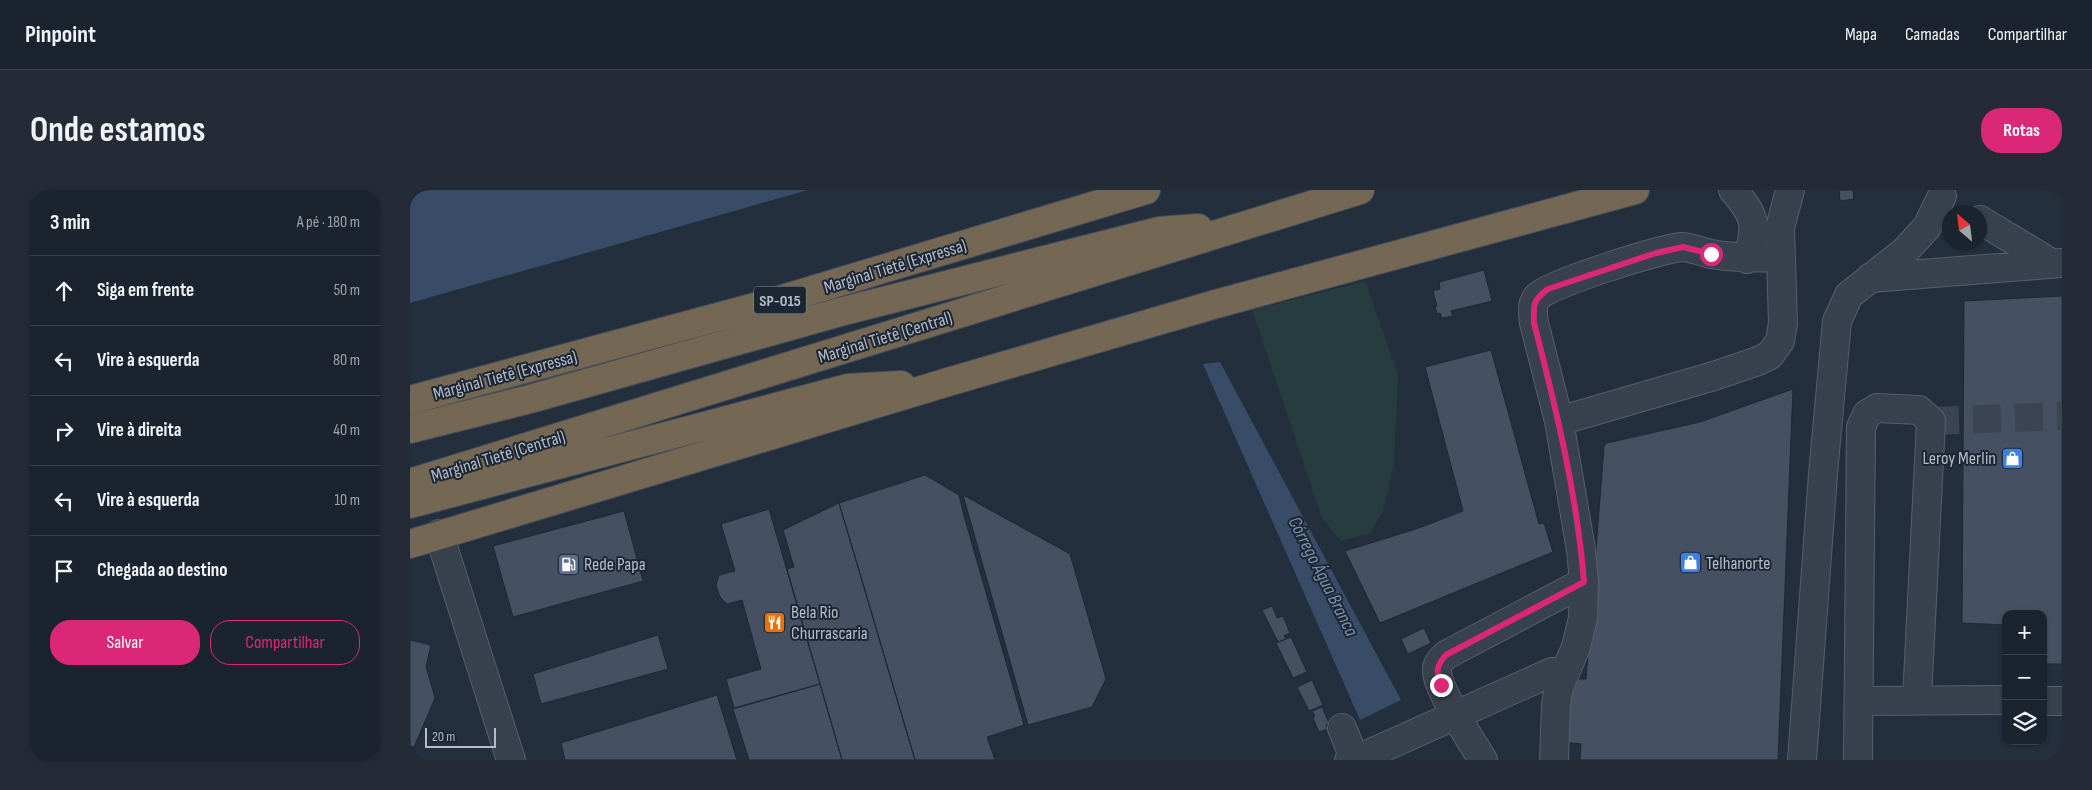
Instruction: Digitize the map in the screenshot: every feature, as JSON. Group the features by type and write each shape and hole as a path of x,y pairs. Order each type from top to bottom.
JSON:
{"highway":[{"name":"Marginal Tietê (Expressa)","path":"410,400 766,304 1146,190"},
{"name":"Marginal Tietê (Central)","path":"410,483 1360,190"},
{"path":"410,544 948,382 1216,304 1635,190"},
{"path":"410,429 530,399 840,312 1158,231 1246,225"},
{"path":"410,504 848,388 948,382"}],"street":[{"path":"1733,190 1752,218 1755,229 1747,259"},
{"path":"1559,421 1714,376 1758,361 1770,354 1780,341 1784,323 1780,228 1790,190"},
{"path":"1802,760 1837,321 1849,295 1905,251 1927,227 1940,193 1958,205"},
{"path":"1987,224 2058,263"},
{"path":"1554,760 1556,704 1564,672 1576,647 1583,618 1584,582 1581,550 1559,421 1534,323 1533,307 1538,297 1548,289 1656,253 1683,247 1711,254 1747,259 1780,257"},
{"path":"1870,278 2058,263"},
{"path":"1858,760 1861,427 1867,414 1877,408 1919,410 1931,421 1917,700"},
{"path":"439,534 511,760"},
{"path":"1483,760 1456,715 1437,672 1438,664 1446,655 1584,582"},
{"path":"1342,728 1353,760 1552,672 1564,672"},
{"path":"1859,701 2002,700"},
{"path":"2047,701 2062,701"}],"green space":[{"path":"1365,281 1398,374 1394,466 1383,511 1370,533 1341,541 1322,518 1252,310"}],"water":[{"path":"410,190 808,190 410,303"},
{"name":"Córrego Água Branca","path":"1220,362 1401,700 1360,720 1203,364"}],"building":[{"path":"1839,190 1853,190 1854,199 1840,201"},
{"path":"1484,270 1492,301 1451,311 1453,316 1442,318 1440,313 1437,314 1433,291 1440,289 1439,282"},
{"name":"Leroy Merlin","path":"2062,296 2062,664 2047,664 2047,610 2002,610 2002,625 1962,623 1964,301"},
{"path":"1491,350 1539,524 1544,523 1553,552 1380,623 1345,551 1419,528 1463,511 1425,367"},
{"name":"Telhanorte","path":"1793,389 1778,760 1580,760 1581,744 1563,742 1569,679 1586,679 1604,446 1607,443 1700,422"},
{"path":"925,475 959,495 1024,725 987,737 995,760 915,760 839,503"},
{"path":"963,495 1070,554 1106,679 1092,707 1028,725"},
{"path":"839,503 915,760 842,760 787,569 794,567 783,530"},
{"name":"Bela Rio Churrascaria","path":"769,509 820,684 734,708 726,679 761,669 742,600 727,604 720,597 716,585 719,575 735,571 721,524"},
{"name":"Rede Papa","path":"624,511 643,581 513,617 493,546"},
{"path":"1272,606 1277,618 1283,616 1290,633 1284,636 1286,639 1278,642 1262,610"},
{"path":"1424,628 1431,643 1408,654 1401,639"},
{"path":"658,635 668,669 541,704 533,674"},
{"path":"1291,637 1307,672 1293,678 1276,643"},
{"path":"410,640 431,645 426,666 435,698 414,747 410,746"},
{"path":"1312,680 1323,705 1309,711 1297,687"},
{"path":"820,684 842,760 749,760 733,709"},
{"path":"717,695 737,760 565,760 561,743"},
{"path":"1322,707 1329,723 1326,725 1328,729 1319,732 1312,711"}],"tunnel":[{"path":"1931,421 2062,416"}],"place":[{"name":"Leroy Merlin","path":"2012,458"},
{"name":"Telhanorte","path":"1690,563"},
{"name":"Rede Papa","path":"568,564"},
{"name":"Bela Rio Churrascaria","path":"775,622"}],"route":[{"path":"1441,685 1437,672 1438,664 1446,655 1584,582 1570,479 1559,421 1534,323 1533,307 1538,297 1548,289 1656,253 1683,247 1711,254"}]}
